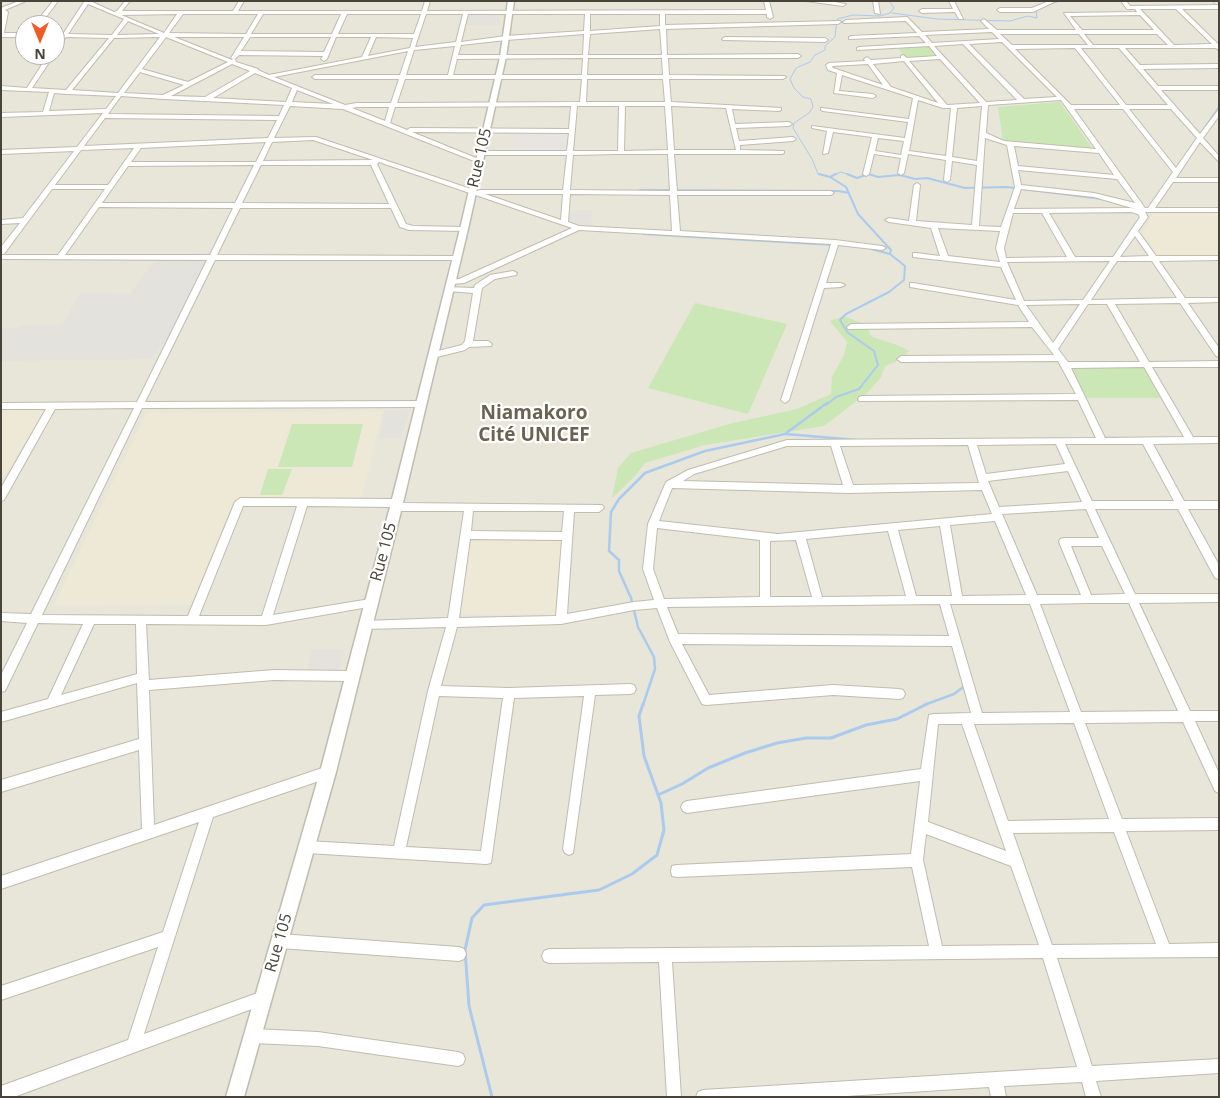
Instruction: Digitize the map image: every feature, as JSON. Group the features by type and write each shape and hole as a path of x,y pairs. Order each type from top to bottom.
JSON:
{"street":[{"path":"15,35 1,35 2,9 24,1"},
{"path":"44,15 56,1"},
{"path":"117,13 128,1"},
{"path":"235,12 242,1"},
{"path":"387,123 428,1"},
{"path":"766,1 772,23"},
{"path":"808,1 842,4"},
{"path":"875,1 878,13"},
{"path":"951,1 961,18"},
{"path":"1027,1 1033,10"},
{"path":"1000,10 1033,10 1054,1"},
{"path":"1123,1 1129,8 1219,6"},
{"path":"1215,1 1219,6"},
{"path":"65,34 86,2 403,130 480,157 570,153 782,152"},
{"path":"117,13 262,12 321,9 345,12 384,9 424,12 466,12 510,7 588,12 621,9 768,12"},
{"name":"Rue 105","path":"235,1097 328,772 396,505 464,229 503,57 510,7"},
{"path":"1136,8 1173,46"},
{"path":"1178,8 1218,47"},
{"path":"658,10 663,28 676,232"},
{"path":"922,10 956,10"},
{"path":"1,252 182,12"},
{"path":"163,97 233,61 262,12"},
{"path":"309,92 345,12"},
{"path":"450,77 466,12"},
{"path":"583,105 588,12"},
{"path":"1092,47 1066,14 1142,14"},
{"path":"67,92 128,18"},
{"path":"846,22 907,19 985,105 975,228"},
{"path":"984,21 1062,98 1144,210 1144,218 1053,349"},
{"path":"270,76 412,49 506,38 722,25 838,22"},
{"path":"722,25 726,56"},
{"path":"890,88 851,38 994,31 1158,32"},
{"path":"65,35 151,37 165,35 417,36"},
{"path":"365,57 374,36"},
{"path":"725,39 825,40"},
{"path":"859,49 1003,40"},
{"path":"964,42 1023,102"},
{"path":"894,46 945,107"},
{"path":"1010,47 1218,47"},
{"path":"1077,47 1177,173"},
{"path":"1121,47 1219,160"},
{"path":"237,53 326,54"},
{"path":"455,57 798,56"},
{"path":"940,57 829,65 830,69 945,107 954,108 1062,98"},
{"path":"28,90 44,65"},
{"path":"1138,67 1219,66"},
{"path":"138,70 188,84"},
{"path":"206,100 256,70"},
{"path":"840,72 836,92 873,96"},
{"path":"315,78 783,77"},
{"path":"869,115 875,84"},
{"path":"1,687 296,87"},
{"path":"1,88 347,107 357,105 668,104 779,109"},
{"path":"1156,88 1219,88"},
{"path":"46,113 52,91"},
{"path":"901,174 916,97"},
{"path":"564,223 574,105"},
{"path":"621,153 622,105"},
{"path":"728,106 739,153"},
{"path":"1069,107 1173,107"},
{"path":"822,108 911,121"},
{"path":"947,180 954,108"},
{"path":"1144,210 1172,180 1219,112"},
{"path":"1,115 46,113 281,118"},
{"path":"733,126 789,124"},
{"path":"814,127 908,140"},
{"path":"403,130 572,131"},
{"path":"825,152 831,130"},
{"path":"982,134 1003,143 1101,151"},
{"path":"866,174 875,136"},
{"path":"1,152 314,138 376,162 578,228 835,242 882,248"},
{"path":"737,143 792,139"},
{"path":"1010,143 1018,189 1004,229 1000,248 1004,263 1021,303 1034,324 1066,365 1102,440"},
{"path":"60,257 139,146"},
{"path":"871,152 948,158 980,163"},
{"path":"126,164 376,162"},
{"path":"376,162 393,206 403,225 407,227 464,229"},
{"path":"1014,168 1120,176"},
{"path":"1172,180 1219,180"},
{"path":"912,223 917,185"},
{"path":"50,187 110,187"},
{"path":"1018,189 1094,195 1144,210"},
{"path":"472,192 831,193"},
{"path":"97,206 393,206"},
{"path":"1044,210 1072,259"},
{"path":"1010,211 1219,210"},
{"path":"1,222 25,220"},
{"path":"889,220 934,226 1004,229"},
{"path":"934,226 945,259"},
{"path":"450,285 578,228"},
{"path":"1135,231 1219,354"},
{"path":"785,400 835,242"},
{"path":"916,255 1004,263 1072,259 1219,258"},
{"path":"1,257 456,258"},
{"path":"433,355 465,347 478,286 493,277 513,273"},
{"path":"450,285 477,291"},
{"path":"913,285 1021,303 1219,300"},
{"path":"821,286 840,286"},
{"path":"1110,302 1190,440"},
{"path":"851,327 1034,324"},
{"path":"467,344 488,344"},
{"path":"901,359 1060,358"},
{"path":"1066,365 1219,364"},
{"path":"862,399 1082,396"},
{"path":"1,406 421,404"},
{"path":"1,497 52,406"},
{"path":"1146,440 1219,575"},
{"path":"899,694 832,690 706,700 674,639 648,569 653,524 669,484 691,472 787,442 1219,440"},
{"path":"971,441 984,482 1033,600 1165,951"},
{"path":"1059,441 1219,787"},
{"path":"834,442 849,490"},
{"path":"669,484 849,490 984,482 1072,467"},
{"path":"192,620 240,502 599,508"},
{"path":"266,621 302,502"},
{"path":"653,524 778,538 892,528 997,514 1089,505 1219,505"},
{"path":"399,852 434,692 453,622 469,507"},
{"path":"561,620 569,508"},
{"path":"944,522 958,600"},
{"path":"892,528 912,600"},
{"path":"465,535 567,536"},
{"path":"800,536 818,601"},
{"path":"765,601 766,537"},
{"path":"1088,599 1064,542 1106,542"},
{"path":"364,626 561,620 634,606 662,603 1219,598"},
{"path":"944,600 956,641 972,718 1004,827 1048,952 1094,1097"},
{"path":"1,617 90,620 266,621 370,603"},
{"path":"52,703 90,620"},
{"path":"141,620 148,834"},
{"path":"674,639 956,641"},
{"path":"1,718 52,703 143,681 274,675 351,676"},
{"path":"434,692 509,693 630,688"},
{"path":"569,849 590,691"},
{"path":"307,847 486,858 509,693"},
{"path":"937,952 917,860 933,719 1219,716"},
{"path":"1,786 145,743"},
{"path":"1,883 328,772"},
{"path":"687,806 927,774"},
{"path":"133,1046 208,813"},
{"path":"1004,827 1219,824"},
{"path":"921,826 1016,861"},
{"path":"677,871 917,860"},
{"path":"1,994 168,937"},
{"path":"280,941 459,954"},
{"path":"549,956 1219,950"},
{"path":"665,955 674,1097"},
{"path":"1,1094 263,998"},
{"path":"253,1036 318,1039 458,1059"},
{"path":"703,1097 852,1092 995,1079 1219,1066"},
{"path":"995,1079 1000,1097"}],"shaded area":[{"path":"1,1 1219,1 1219,1097 1,1097"},
{"path":"470,13 501,13 499,25 467,25"},
{"path":"516,133 566,133 564,150 513,150"},
{"path":"592,211 591,225 586,227 566,223 566,212"},
{"path":"1153,213 1219,213 1219,256 1158,257 1142,233"},
{"path":"213,252 169,336 151,359 1,361 1,328 15,329 27,325 62,325 81,293 130,294 158,257"},
{"path":"1,410 45,410 1,482"},
{"path":"385,410 410,410 400,438 379,438"},
{"path":"383,411 361,500 237,500 191,605 53,606 146,413"},
{"path":"470,538 564,541 562,615 456,614"},
{"path":"312,649 344,650 339,671 307,674"}],"green space":[{"path":"928,45 938,56 906,58 897,47"},
{"path":"1060,102 1092,148 1003,141 998,107"},
{"path":"695,303 787,324 748,414 648,388"},
{"path":"844,316 867,325 870,335 873,337 909,351 902,359 885,366 881,377 867,393 824,426 705,445 645,463 634,477 612,498 618,468 631,453 729,424 797,409 831,394 832,377 844,355 847,342 830,321"},
{"path":"1144,366 1160,398 1087,398 1070,367"},
{"path":"292,424 363,424 352,467 278,467"},
{"path":"268,469 292,469 282,495 260,495"}],"waterway":[{"path":"821,174 818,174 812,159 793,128 794,123 809,113 813,107 811,99 803,97 794,88 790,79 796,68 810,62 815,55 825,50 825,46 835,37 837,19 853,15 880,16 890,13 894,8 889,1"},
{"path":"892,13 937,19 1010,21 1028,16 1037,18 1036,9 1060,1"},
{"path":"1212,1 1218,7"},
{"path":"1213,47 1219,51"},
{"path":"1199,135 1219,106"},
{"path":"834,175 841,172 847,174"},
{"path":"821,174 830,177"},
{"path":"847,174 857,178 866,175"},
{"path":"830,177 834,175"},
{"path":"866,175 872,175"},
{"path":"866,175 872,175"},
{"path":"872,175 878,177 900,175"},
{"path":"900,175 915,179 927,178 965,188 1007,187 1102,199"},
{"path":"830,177 846,187 849,193"},
{"path":"640,190 838,191 849,193"},
{"path":"849,193 858,214 891,250 890,254"},
{"path":"1146,212 1207,212"},
{"path":"643,234 833,245"},
{"path":"871,249 890,254"},
{"path":"826,405 836,397 859,389 878,365 874,351 847,332 840,320 846,314 889,292 904,280 905,266 890,254"},
{"path":"643,705 655,669 654,657 638,627 631,598 619,571 619,560 609,551 611,512 619,499 645,473 705,451 785,434 827,403"},
{"path":"786,434 856,440"},
{"path":"1104,438 1118,438"},
{"path":"924,705 954,694 966,685"},
{"path":"643,704 639,716 644,756 658,795"},
{"path":"658,795 682,784 708,768 745,753 777,743 806,738 831,738 866,725 897,719 927,704"},
{"path":"492,1097 469,1006 465,950 472,918 484,905 599,890 632,874 657,855 664,830 661,803 658,795"}],"district":[{"name":"Niamakoro Cité UNICEF","path":"534,425"}]}
